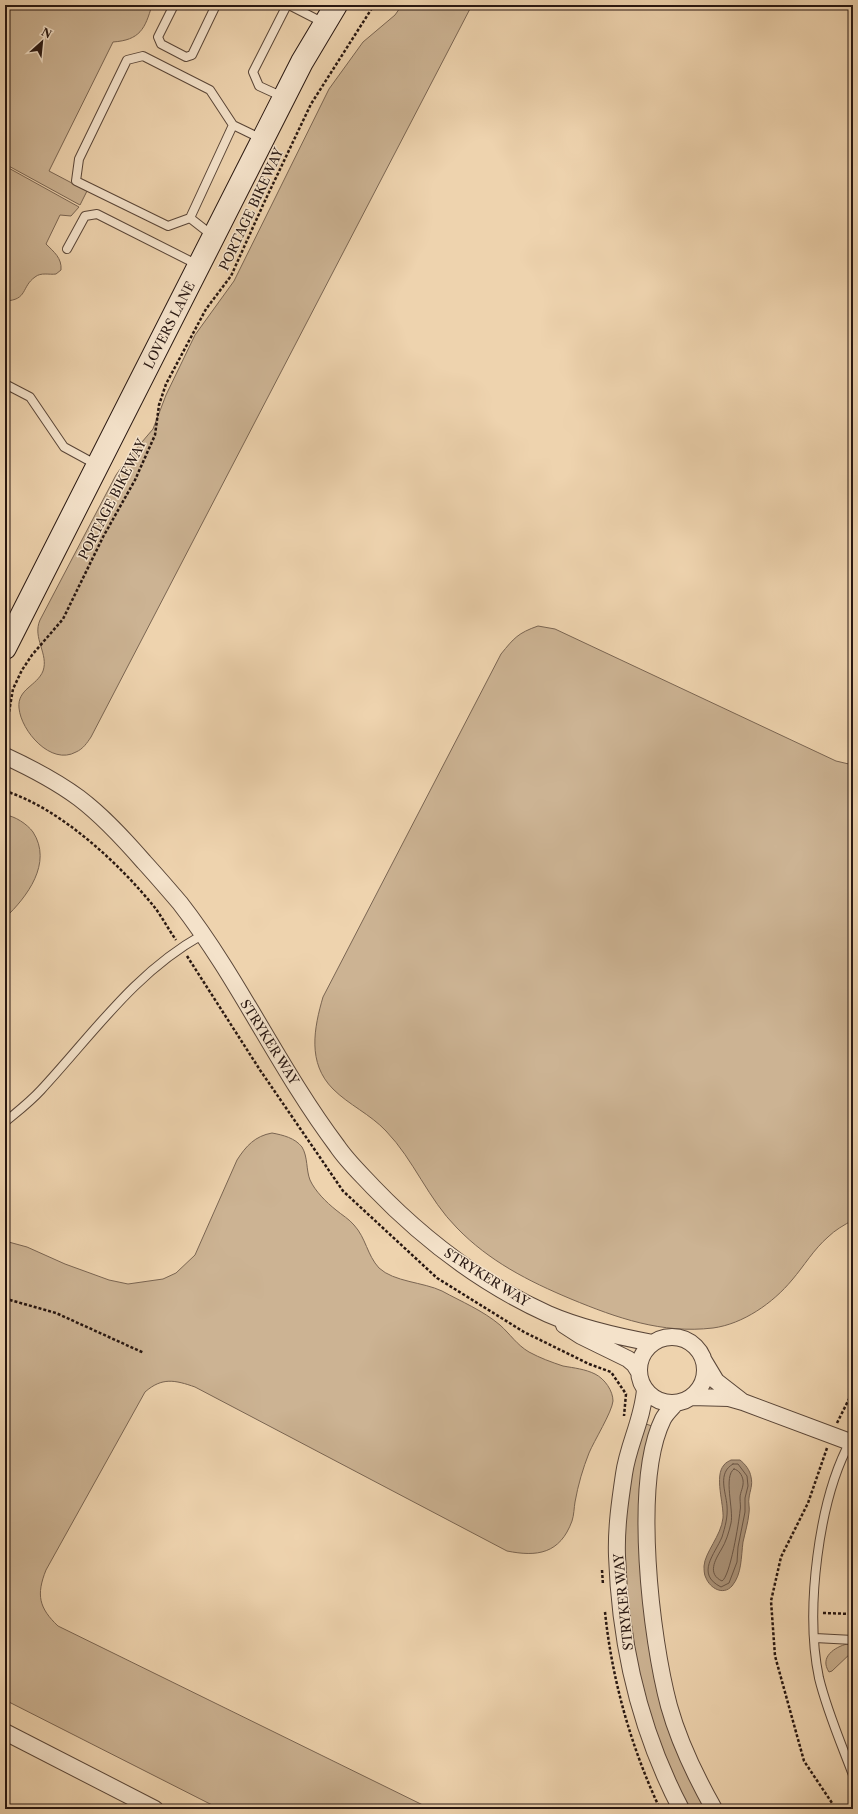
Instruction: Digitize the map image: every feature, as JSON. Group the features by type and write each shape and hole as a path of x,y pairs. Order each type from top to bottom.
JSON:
{"street":[{"name":"LOVERS LANE","path":"5,648 302,62 336,5"},
{"name":"STRYKER WAY","path":"5,756 63,786 105,820 130,845 179,902 202,934 312,1110 338,1148 360,1174 395,1210 439,1248 495,1285 550,1314 590,1327 653,1343"},
{"name":"STRYKER WAY","path":"550,1314 572,1331 628,1359 634,1364 639,1372 645,1390 644,1402 624,1472 618,1516 617,1555 619,1587 623,1625 640,1709 650,1740 681,1809"},
{"path":"639,1372 642,1356 653,1343 662,1338 673,1337 683,1339 700,1351 716,1381 743,1402"},
{"path":"704,1361 705,1371 703,1381 698,1390 683,1400 664,1419 658,1432 648,1479 647,1511 650,1579 658,1656 670,1707 686,1751 700,1784 714,1809"},
{"path":"645,1390 660,1401 729,1398 831,1435 852,1440"},
{"path":"5,1732 156,1809"}],"lane":[{"path":"174,5 158,37 162,44 186,57 192,55 216,5"},
{"path":"284,98 259,86 253,72 288,5 325,24"},
{"path":"233,125 190,218 168,226 76,181 79,159 126,60 143,56 210,90 233,125 263,139"},
{"path":"67,250 85,216 97,214 199,266"},
{"path":"190,218 214,237"},
{"path":"5,384 30,397 64,447 97,466"},
{"path":"5,1122 40,1091 124,996 150,971 181,947 202,934"},
{"path":"852,1440 835,1479 826,1509 816,1577 814,1613 819,1677 828,1711 853,1775"},
{"path":"815,1638 853,1640"}],"path":[{"name":"PORTAGE BIKEWAY","path":"5,721 9,712 13,689 22,670 32,655 63,619 103,537 135,480 155,435 159,405 166,384 206,309 231,276 262,205 311,104 334,65 374,5"},
{"path":"5,791 19,795 67,823 112,862 156,909 260,1070 343,1191 437,1278 524,1332 589,1364 611,1372 626,1394 623,1421"},
{"path":"5,1302 10,1300 56,1313 144,1353"},
{"path":"836,1809 804,1761 775,1656 771,1601 782,1557 808,1503 831,1435 853,1391"},
{"path":"602,1568 603,1590"},
{"path":"604,1605 608,1642 622,1709 649,1786 660,1809"},
{"path":"814,1613 853,1614"}],"shaded area":[{"path":"5,5 152,5 147,21 140,32 130,39 113,42 49,171 87,191 80,205 5,164"},
{"path":"402,5 472,5 91,737 81,749 76,752 66,755 57,754 48,750 31,736 25,727 19,708 21,696 43,671 44,658 38,633 40,620 116,475 153,429 166,395 195,335 234,281 329,89 363,42 395,15"},
{"path":"5,166 79,207 71,216 60,215 46,244 59,259 61,270 56,274 37,275 21,296 5,301"},
{"path":"538,626 555,629 836,761 853,765 853,1220 831,1234 823,1242 776,1297 757,1311 724,1326 713,1328 676,1329 640,1323 588,1306 555,1292 524,1277 496,1260 469,1240 447,1217 405,1154 386,1131 333,1089 319,1068 316,1057 315,1033 323,997 501,654 517,637"},
{"path":"5,815 24,823 33,832 38,844 40,856 39,867 29,890 5,918"},
{"path":"272,1133 292,1139 302,1147 312,1184 332,1207 354,1225 375,1263 385,1273 442,1291 493,1320 504,1328 521,1346 529,1352 563,1366 591,1372 599,1376 608,1386 613,1397 612,1406 589,1453 578,1489 573,1519 567,1532 554,1547 546,1551 538,1553 518,1553 507,1551 195,1387 169,1381 157,1384 145,1392 46,1570 41,1587 41,1601 47,1613 58,1626 431,1809 220,1809 5,1700 5,1241 27,1247 65,1264 109,1280 128,1284 163,1279 176,1273 195,1255 240,1155 256,1139"},
{"path":"643,1423 652,1426 644,1607 707,1809 687,1809 655,1736 632,1646 623,1562 628,1487"},
{"path":"847,1644 853,1645 853,1651 832,1671 829,1672 826,1667 827,1657 833,1650"}],"water":[{"path":"731,1460 740,1460 748,1470 752,1480 749,1500 749,1517 743,1542 738,1576 732,1586 728,1589 717,1590 708,1582 705,1575 704,1566 707,1555 722,1525 723,1512 720,1476 721,1470 725,1464"}]}
